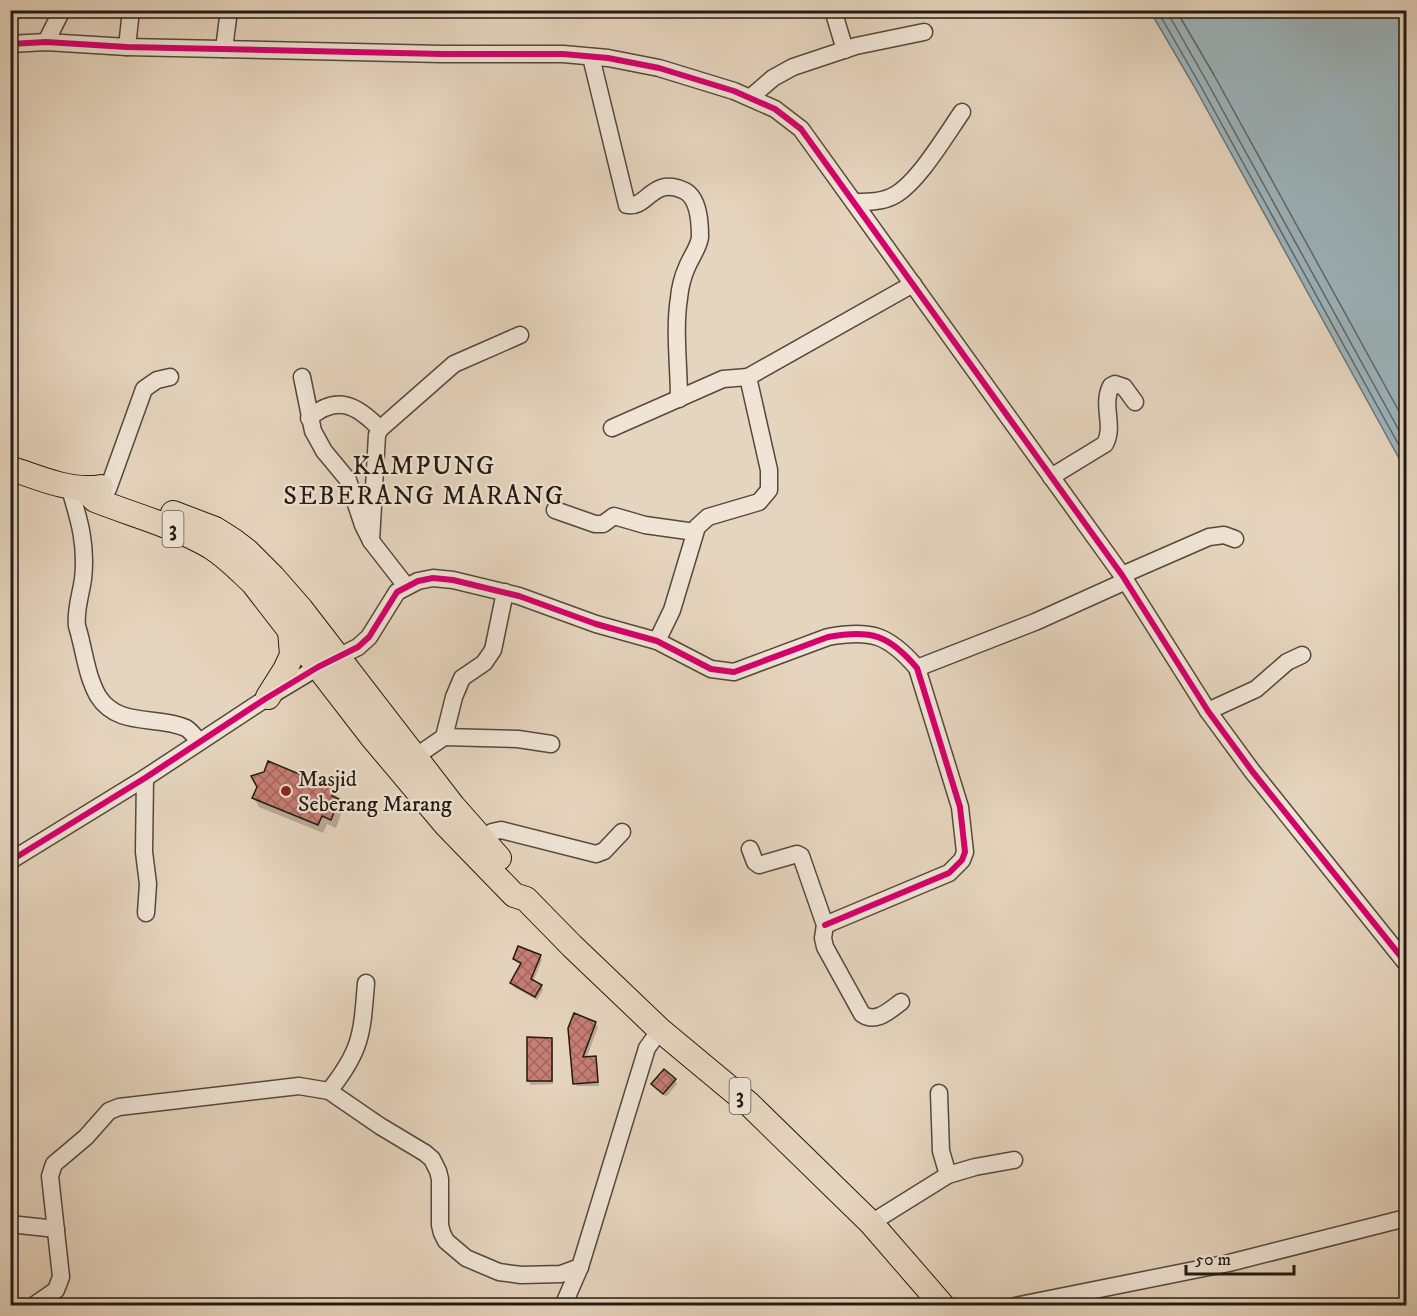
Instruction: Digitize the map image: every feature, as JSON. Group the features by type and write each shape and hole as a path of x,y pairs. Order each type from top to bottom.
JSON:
{"highway":[{"name":"3","path":"10,468 87,488 215,529 247,550 301,609 328,662 372,737 447,826 514,895 526,899 660,1030 748,1104 871,1223 943,1305"},
{"name":"3","path":"87,488 95,500 186,534 212,548 232,563 253,583 290,630 328,662 415,757 453,806 524,888 526,899"},
{"path":"268,697 292,655 290,630"}],"street":[{"path":"46,42 62,10"},
{"path":"127,47 130,10"},
{"path":"224,49 229,10"},
{"path":"833,10 845,50"},
{"path":"752,98 780,73 845,50 924,32"},
{"path":"10,44 46,42 127,47 442,54 563,54 659,68 703,80 775,109 801,129 855,202 1124,578 1208,711 1252,771 1407,963"},
{"path":"591,57 627,205 636,205 658,188 664,187 685,192 696,204 699,244 687,267 679,298 679,399"},
{"path":"855,202 884,199 910,184 962,112"},
{"path":"868,221 884,199"},
{"path":"612,428 723,380 748,377 914,284"},
{"path":"371,541 377,435 380,429 454,364 520,335"},
{"path":"170,376 148,384 144,389 87,488 81,525 83,578 76,617 93,685 99,697 115,712 133,719 188,729 199,741"},
{"path":"302,377 312,431 348,480 363,525 371,541 406,586"},
{"path":"657,640 672,610 695,532 702,521 708,517 759,502 769,490 769,470 748,377"},
{"path":"1051,477 1105,444 1109,435 1107,396 1111,386 1115,384 1124,387 1135,402"},
{"path":"309,418 324,406 345,405 360,412 380,429"},
{"path":"555,510 595,524 603,524 614,516 645,525 695,532"},
{"path":"917,668 1035,622 1209,537 1224,535 1235,539"},
{"path":"10,861 145,778 268,697 358,647 369,637 397,592 418,581 434,578 453,580 534,600 596,624 657,640 705,666 729,672 828,637 850,634 888,640 902,650 917,668 960,807 965,844 962,860 949,873 825,925"},
{"path":"444,737 454,697 462,678 484,663 493,650 505,592"},
{"path":"1208,711 1256,689 1287,662 1302,655"},
{"path":"415,757 444,737 518,739 550,744"},
{"path":"145,778 144,852 148,884 146,913"},
{"path":"483,839 492,832 501,830 596,854 604,851 622,832"},
{"path":"750,849 755,862 759,865 797,854 801,856 825,925 825,947 858,1010 867,1017 876,1018 901,1002"},
{"path":"330,1091 347,1070 358,1046 363,1025 366,983"},
{"path":"563,1305 582,1263 647,1048 660,1030"},
{"path":"33,1305 59,1287 61,1277 50,1176 52,1167 114,1108 299,1086 330,1091 380,1126 425,1153 432,1160 440,1179 442,1233 446,1241 466,1258 499,1272 521,1275 561,1274 582,1263"},
{"path":"939,1093 941,1151 948,1175"},
{"path":"871,1223 948,1175 975,1167 1014,1160"},
{"path":"1015,1305 1229,1263 1407,1218"},
{"path":"10,1224 56,1229"}],"water":[{"path":"1150,11 1406,11 1406,471 1194,86"}],"building":[{"name":"Masjid Seberang Marang","path":"268,761 335,789 332,796 339,799 331,820 322,816 318,825 252,798 257,787 251,776 264,772"},
{"path":"518,946 541,955 531,979 542,985 535,997 510,983 521,963 513,959"},
{"path":"574,1013 596,1022 583,1057 596,1056 598,1082 573,1084 568,1028"},
{"path":"527,1037 552,1038 552,1081 527,1081"},
{"path":"664,1069 676,1079 663,1094 651,1084"}],"cycle path":[{"path":"10,44 46,42 127,47 442,54 563,54 608,58 659,68 734,91 775,109 801,129 1122,575 1208,711 1252,771 1406,963"},
{"path":"10,861 145,778 265,699 318,667 358,647 369,637 397,592 418,581 433,578 453,580 519,596 596,624 657,641 711,669 734,672 828,637 843,635 878,637 897,648 917,668 960,807 965,852 962,860 949,873 825,925"}],"place":[{"name":"Masjid Seberang Marang","path":"286,791"}],"district":[{"name":"KAMPUNG SEBERANG MARANG","path":"424,480"}]}
